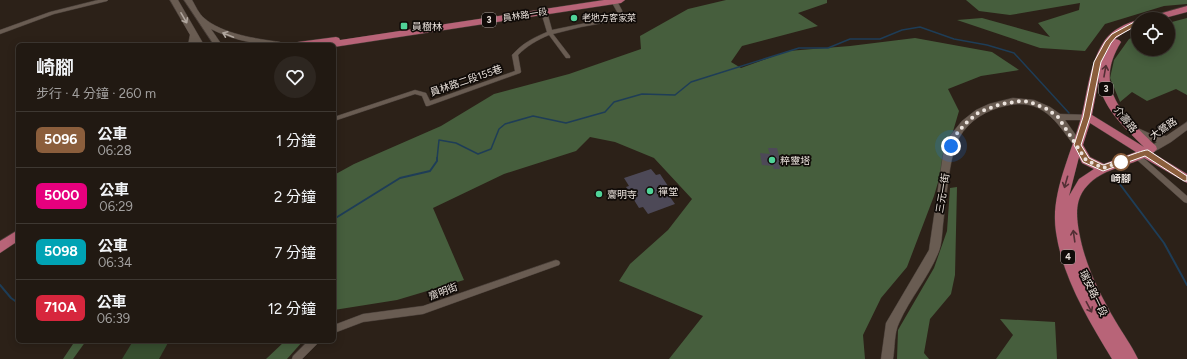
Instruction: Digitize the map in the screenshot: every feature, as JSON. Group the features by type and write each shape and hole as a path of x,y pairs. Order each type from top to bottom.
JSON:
{"main road":[{"name":"員林路一段","path":"336,44 618,1"},
{"path":"1175,12 1187,9"},
{"path":"1175,16 1187,13"},
{"name":"3","path":"1131,26 1121,31 1108,42 1098,62 1086,117 1187,179"},
{"name":"介壽路","path":"1131,33 1118,40 1110,56 1104,73 1105,87 1108,94 1133,129 1145,153"},
{"name":"員林路一段","path":"313,43 342,39 357,40"},
{"name":"瑞安路一段","path":"1086,117 1060,210 1063,239 1075,279 1088,306 1120,359"},
{"path":"1078,145 1086,160 1103,168"},
{"name":"3","path":"1145,153 1187,171"},
{"name":"瑞安路一段","path":"1131,359 1092,294 1076,250 1071,216 1072,200 1078,189 1086,180 1103,168 1145,153"},
{"path":"0,248 16,236"}],"street":[{"path":"0,32 52,13 105,0"},
{"path":"174,0 199,43"},
{"path":"188,0 217,43"},
{"path":"550,33 567,28 623,18 618,1"},
{"path":"544,12 550,33 568,57"},
{"path":"202,20 231,36 244,40 266,43"},
{"name":"員林路二段155巷","path":"336,118 415,92 424,94 428,104 518,72 515,55 526,45 550,33"},
{"path":"192,43 194,36"},
{"name":"三元一街","path":"887,359 892,323 912,291 934,250 948,155 954,137 965,124 979,112 1001,104 1021,101 1030,102 1043,107 1058,117 1078,145"},
{"path":"1058,117 1086,117"},
{"name":"大鶯路","path":"1145,153 1168,140 1187,125"},
{"path":"1133,129 1150,138 1168,140"},
{"path":"1145,153 1187,200"},
{"name":"齋明街","path":"336,328 363,318 424,310 556,263"},
{"path":"296,359 312,343"}],"green space":[{"path":"726,0 827,0 827,3 798,13 818,26 742,46 731,62 741,68 788,51 850,46 915,38 992,52 1019,70 981,76 948,89 959,111 934,196 907,267 881,298 863,335 865,359 669,359 703,316 619,281 630,264 668,230 692,199 654,158 615,142 590,137 576,151 504,174 433,208 464,280 397,300 336,310 336,174 354,164 441,126 494,94 569,74 641,49 640,36 688,9"},
{"path":"966,0 1187,0 1187,4 1164,6 1144,12 1131,12 1131,16 1105,24 1085,51 1040,48 957,20 982,18 1050,37 1038,23 1079,10 1080,3 1010,15 979,11"},
{"path":"1187,18 1187,95 1176,89 1147,101 1132,92 1120,102 1110,78 1114,60 1131,38 1131,56 1175,56 1175,21"},
{"path":"957,187 955,275 951,294 930,319 924,353 929,359 897,359 898,330 934,268 947,231 950,188"},
{"path":"1000,319 1055,322 1057,359 996,359 1013,335"},
{"path":"74,343 85,343 73,359 63,359"},
{"path":"132,343 168,343 159,359 122,359"},
{"path":"283,343 301,343 287,359 266,359"}],"building":[{"name":"粹靈塔","path":"768,148 777,148 779,156 782,156 784,163 779,163 780,169 774,169 773,166 762,165 760,153 770,154"},
{"name":"禪堂","path":"651,169 656,175 660,174 674,195 670,197 675,204 648,214 643,207 639,208 626,187 629,186 624,178"}],"waterway":[{"path":"437,159 439,140 456,143 478,154 491,149 499,129 505,124 533,116 566,123 605,112 614,102 642,94 675,95 691,82 799,48 828,48 850,39 880,39 902,30 920,27 954,39 987,45 1014,53 1069,113"},
{"path":"336,218 400,178 430,171 437,159"},
{"path":"1116,179 1164,243 1187,285"},
{"path":"0,285 16,302"}],"bus line":[{"name":"5096","path":"1131,26 1114,36 1108,42 1098,62 1086,117 1078,145 1086,160 1103,168 1138,157 1145,152 1187,179"}],"place":[{"name":"老地方客家菜","path":"574,18"},
{"name":"員樹林","path":"404,26"},
{"name":"粹靈塔","path":"772,160"},
{"name":"崎腳","path":"1121,162"},
{"name":"禪堂","path":"650,191"},
{"name":"齋明寺","path":"599,194"}],"route":[{"path":"951,146 954,137 965,124 979,112 992,106 1013,101 1021,101 1039,105 1058,117 1078,145 1086,160 1103,168 1126,160 1121,162"}]}
